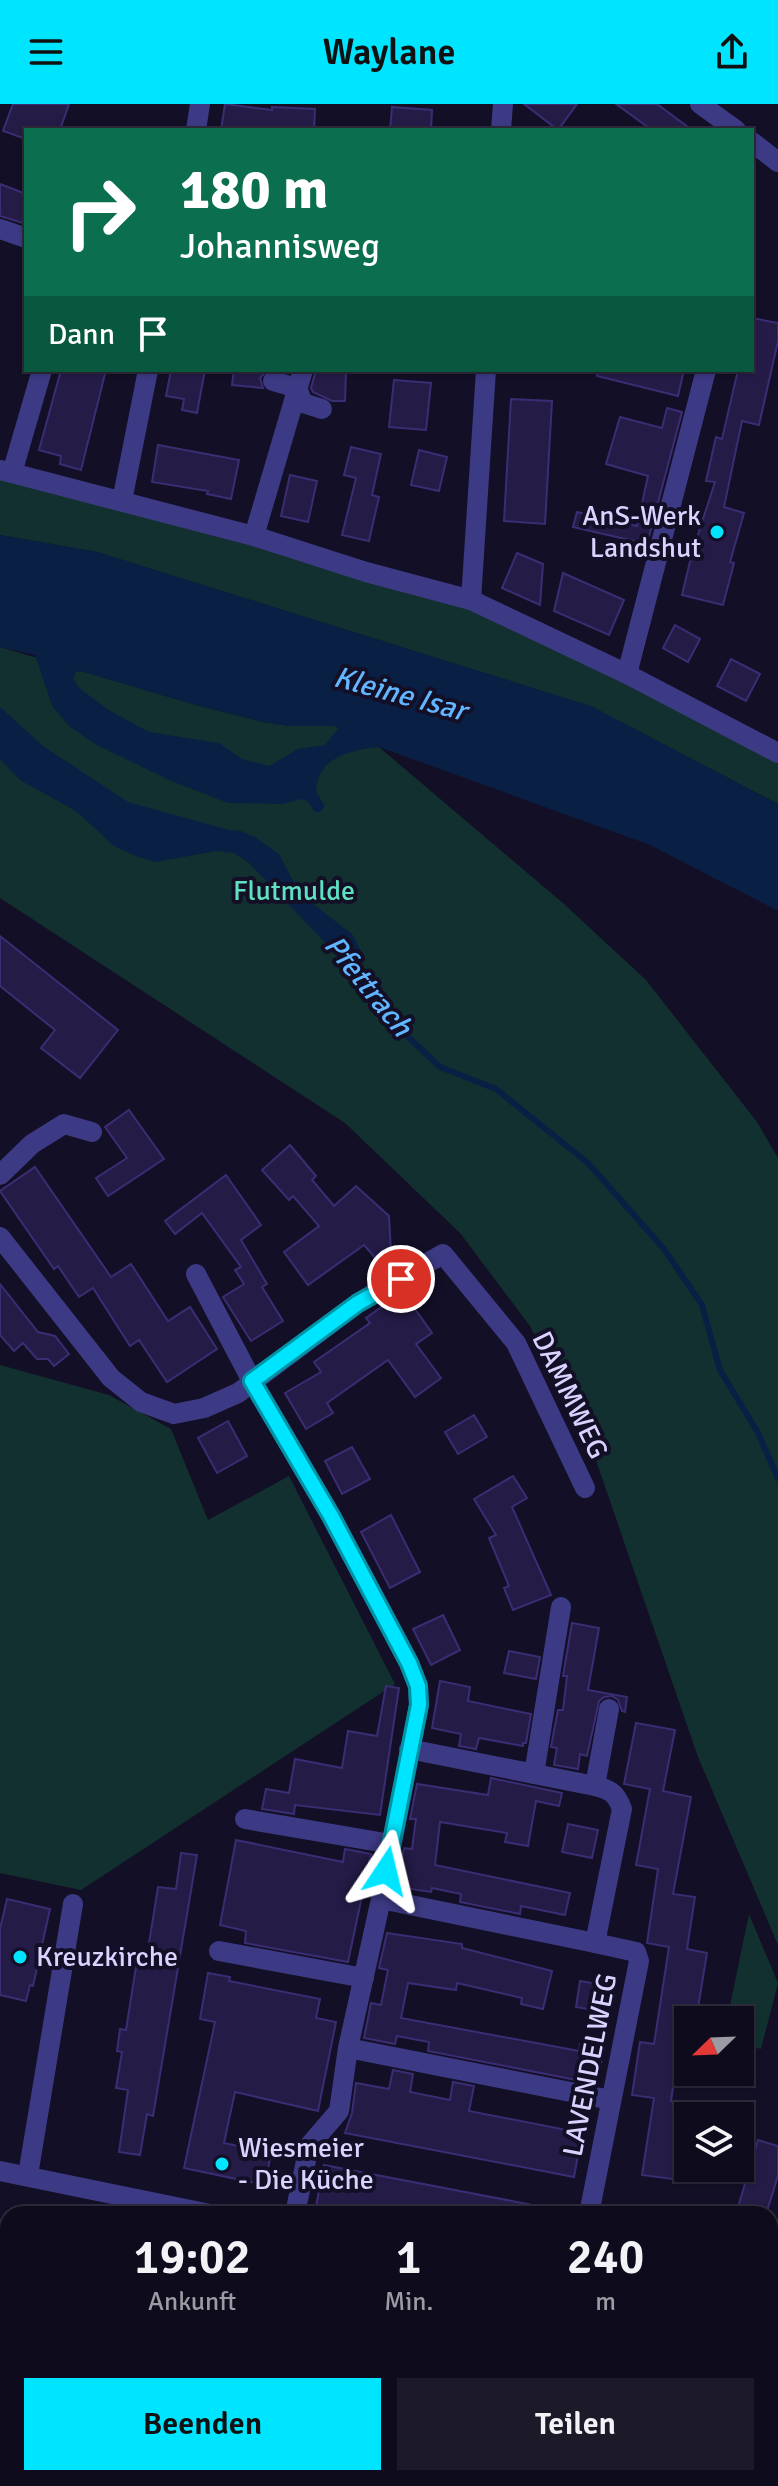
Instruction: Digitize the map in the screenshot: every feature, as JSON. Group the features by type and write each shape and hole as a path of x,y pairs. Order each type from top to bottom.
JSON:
{"street":[{"path":"196,128 200,104"},
{"path":"501,128 503,104"},
{"path":"700,104 733,128"},
{"path":"754,146 777,158"},
{"path":"0,229 24,237"},
{"path":"41,372 6,472 254,536 366,572 471,600 627,674 778,753"},
{"path":"122,501 148,372"},
{"path":"471,600 486,372"},
{"path":"627,674 705,372"},
{"path":"254,536 300,379"},
{"path":"273,381 300,379"},
{"path":"300,379 303,403 322,409"},
{"path":"0,1175 32,1144 64,1124 92,1132"},
{"path":"0,1237 111,1378 141,1402 174,1414 204,1408 238,1393 252,1381"},
{"name":"DAMMWEG","path":"252,1381 358,1303 443,1254 516,1343 585,1488"},
{"path":"196,1274 252,1381 331,1516 409,1663 418,1686 419,1705 348,2048 339,2111 309,2146 297,2206"},
{"path":"534,1774 561,1607"},
{"path":"409,1749 595,1786 609,1709"},
{"name":"LAVENDELWEG","path":"591,2206 639,1961 636,1952 629,1949 595,1943 622,1809 612,1790 595,1786"},
{"path":"245,1819 391,1844"},
{"path":"381,1899 595,1943"},
{"path":"28,2175 73,1904"},
{"path":"219,1951 364,1978"},
{"path":"348,2048 611,2100"},
{"path":"0,2171 173,2206"}],"green space":[{"path":"0,470 471,600 778,753 778,804 590,706 97,552 0,535"},
{"name":"Flutmulde","path":"0,647 264,722 290,726 330,724 379,747 564,904 646,980 757,1122 778,1158 778,1945 698,1757 590,1443 530,1326 460,1233 345,1123 0,898"},
{"path":"0,1365 109,1395 171,1429 208,1520 289,1476 395,1684 81,1890 0,1873"},
{"path":"749,1914 778,1983 761,2049 754,2047 754,2006 730,2006"}],"water":[{"name":"Kleine Isar","path":"0,535 97,552 591,706 778,804 778,911 650,845 379,747 347,753 329,763 318,780 316,792 325,806 320,812 315,812 307,801 301,799 283,804 228,803 169,780 95,744 70,727 52,706 35,655 0,647","holes":["81,671 264,722 290,726 337,726 338,729 325,745 298,749 269,766 242,759 219,743 149,732 110,711 78,687 73,678 76,672"]},
{"path":"0,707 43,746 128,802 255,837 279,854 295,885 312,903 353,935 362,953 338,956 248,862 234,853 217,851 155,862 114,846 76,811 20,780 0,759"}],"building":[{"path":"13,104 69,104 61,128 24,128 24,138 3,131"},
{"path":"225,104 272,110 272,107 315,109 314,128 221,128"},
{"path":"524,104 577,104 559,128"},
{"path":"616,104 657,104 689,128 649,128"},
{"path":"392,107 432,110 431,128 390,128"},
{"path":"0,184 24,193 24,223 0,216"},
{"path":"754,318 778,323 778,341 759,425 742,421 724,507 744,513 730,562 734,563 723,605 682,595 715,482 706,481 716,437 722,439 738,372 754,372"},
{"path":"60,372 106,372 81,470 60,464 61,456 39,450"},
{"path":"171,372 205,372 197,413 182,410 184,399 166,396"},
{"path":"234,372 265,372 260,378 263,388 232,385"},
{"path":"315,372 346,372 345,401 332,401 311,388"},
{"path":"597,372 684,372 678,396 597,376"},
{"path":"394,380 431,383 426,430 389,427"},
{"path":"511,399 552,401 545,524 504,521"},
{"path":"667,408 682,412 647,544 573,527 577,512 637,526 648,476 606,464 620,417 662,428"},
{"path":"158,445 239,460 231,499 207,494 208,491 152,482"},
{"path":"351,447 381,454 372,495 379,497 369,541 342,535 356,478 344,475"},
{"path":"419,450 447,457 439,491 411,485"},
{"path":"290,475 317,481 308,522 281,516"},
{"path":"517,553 543,564 540,605 502,588"},
{"path":"563,573 624,600 609,635 554,611"},
{"path":"675,625 700,639 688,662 663,648"},
{"path":"731,659 760,674 746,701 717,686"},
{"path":"0,936 118,1030 80,1078 41,1048 55,1030 0,986"},
{"path":"129,1110 164,1159 108,1196 96,1178 127,1158 105,1127"},
{"path":"290,1145 316,1176 312,1180 334,1206 356,1186 389,1216 391,1252 379,1262 364,1245 308,1285 284,1252 319,1226 293,1196 289,1200 262,1170"},
{"path":"35,1167 111,1277 131,1264 168,1321 190,1307 217,1349 167,1382 139,1340 130,1346 93,1288 79,1297 58,1266 54,1269 0,1191"},
{"path":"226,1175 261,1225 241,1240 267,1284 262,1287 283,1321 251,1341 223,1297 244,1284 235,1270 241,1267 202,1213 175,1234 165,1221"},
{"path":"0,1284 38,1332 55,1336 69,1354 54,1366 48,1359 37,1359 23,1343 14,1351 0,1335"},
{"path":"403,1292 432,1333 416,1344 441,1378 415,1397 388,1360 327,1403 333,1413 306,1429 285,1393 321,1372 314,1362 370,1323 366,1318"},
{"path":"474,1415 487,1437 458,1454 445,1432"},
{"path":"228,1421 247,1456 217,1473 198,1438"},
{"path":"352,1447 370,1479 342,1494 325,1461"},
{"path":"513,1476 527,1498 512,1507 551,1595 513,1610 504,1588 509,1586 489,1538 496,1535 474,1499"},
{"path":"391,1515 420,1572 390,1588 361,1532"},
{"path":"443,1615 460,1650 431,1665 413,1629"},
{"path":"572,1623 599,1628 588,1690 627,1697 625,1712 612,1696 599,1701 587,1756 580,1754 578,1769 554,1765 557,1748 551,1747 558,1710 563,1710 567,1676 563,1676"},
{"path":"509,1651 540,1657 536,1679 504,1673"},
{"path":"440,1681 470,1687 468,1701 531,1714 526,1743 523,1746 479,1738 476,1749 459,1746 461,1734 432,1728"},
{"path":"386,1686 399,1688 380,1815 295,1805 294,1814 262,1809 266,1789 289,1793 295,1759 342,1768 348,1731 377,1736"},
{"path":"636,1723 675,1730 663,1791 691,1797 673,1894 695,1897 687,1949 707,1953 698,2006 674,2006 671,2101 678,2102 674,2102 674,2179 642,2175 654,2098 632,2095 640,2042 654,2044 669,1947 647,1943 658,1869 636,1865 650,1789 624,1784"},
{"path":"491,1778 562,1793 559,1806 536,1801 528,1846 505,1842 507,1833 440,1822 435,1865 570,1893 565,1915 521,1906 520,1914 460,1902 461,1894 432,1888 431,1892 397,1887 404,1848 412,1849 416,1819 410,1819 417,1784 488,1795"},
{"path":"568,1824 598,1830 592,1858 562,1852"},
{"path":"236,1840 343,1862 345,1849 371,1854 348,1962 245,1943 246,1931 220,1925"},
{"path":"181,1853 197,1855 153,2116 147,2114 140,2155 119,2152 128,2090 116,2088 122,2052 117,2051 120,2029 126,2030 138,1954 147,1956 158,1887 176,1889"},
{"name":"Kreuzkirche","path":"7,1899 50,1909 33,1986 30,1985 26,2001 0,1995 0,1929"},
{"path":"387,1933 462,1944 462,1948 552,1971 543,2009 521,2004 522,1998 457,1983 456,1990 408,1983 401,2018 579,2051 580,2044 604,2049 597,2084 428,2051 429,2042 397,2036 395,2044 364,2038 371,2003 381,2005 388,1970 379,1968"},
{"path":"208,1973 230,1977 229,1981 320,1999 316,2018 336,2022 318,2111 235,2092 224,2143 271,2153 265,2185 184,2168 215,2022 200,2019"},
{"path":"580,1981 610,1986 605,2012 576,2007"},
{"path":"393,2070 413,2074 410,2092 450,2100 453,2082 474,2086 469,2111 582,2133 574,2177 345,2133 352,2113 356,2083 389,2089"},
{"path":"758,2140 778,2146 778,2175 769,2206 738,2206 746,2182 754,2182 754,2153"},
{"path":"324,2165 538,2206 316,2206"}],"waterway":[{"name":"Pfettrach","path":"343,951 363,975 384,1014 440,1067 496,1089 588,1163 664,1249 702,1305 720,1370 757,1431 778,1478"}],"place":[{"name":"AnS-Werk Landshut","path":"717,532"},
{"name":"Kreuzkirche","path":"20,1957"},
{"name":"Wiesmeier - Die Küche","path":"222,2164"}],"route":[{"path":"386,1871 419,1705 418,1686 409,1663 331,1516 252,1381 358,1303 401,1279"}]}
